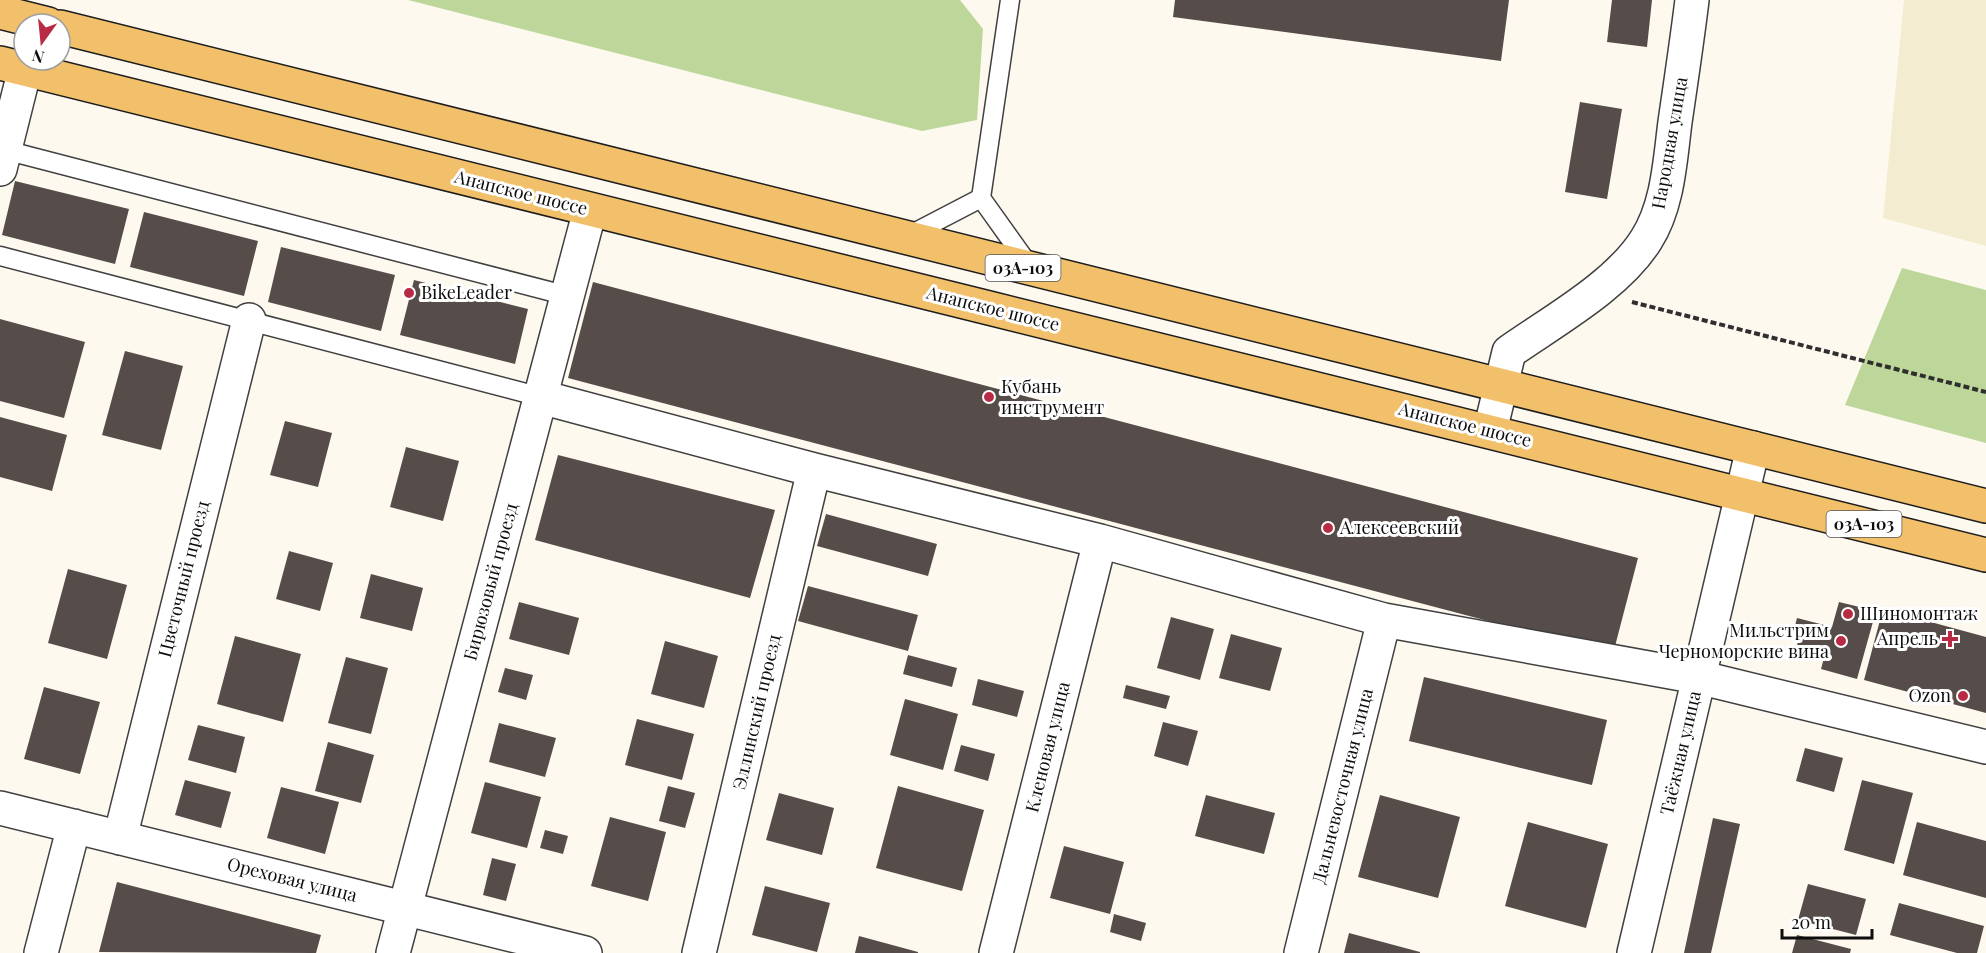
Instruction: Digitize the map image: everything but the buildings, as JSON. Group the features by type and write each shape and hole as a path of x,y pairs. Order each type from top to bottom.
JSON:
{"main road":[{"name":"03А-103","path":"72,30 1986,507"},
{"name":"Анапское шоссе","path":"37,72 1986,555"}],"street":[{"name":"Народная улица","path":"1490,431 1509,352 1596,292 1630,260 1646,240 1658,216 1667,183 1692,0"},
{"path":"2,160 12,72"},
{"name":"Бирюзовый проезд","path":"393,953 590,210"},
{"name":"Цветочный проезд","path":"120,838 249,320"},
{"path":"541,396 814,470 1100,541 1384,620 1698,677 1986,747"},
{"name":"Таёжная улица","path":"1634,953 1753,448"},
{"name":"Эллинский проезд","path":"699,953 814,470"},
{"name":"Кленовая улица","path":"996,953 1100,541"},
{"name":"Дальневосточная улица","path":"1301,953 1384,620"},
{"name":"Ореховая улица","path":"0,808 585,953"},
{"path":"41,953 74,826"}],"lane":[{"path":"1010,0 981,198 1033,270"},
{"path":"2,160 568,296"},
{"path":"904,238 981,198"},
{"path":"0,256 541,396"}],"path":[{"path":"1596,292 1986,392"}],"shaded area":[{"path":"1904,0 1986,0 1986,246 1883,218"}],"green space":[{"path":"408,0 960,0 983,29 977,120 922,131"},
{"path":"1902,268 1986,290 1986,443 1845,405"}],"place":[{"name":"BikeLeader","path":"409,293"},
{"name":"Кубань инструмент","path":"989,397"},
{"name":"Алексеевский","path":"1328,528"},
{"name":"Шиномонтаж","path":"1848,614"},
{"name":"Апрель","path":"1950,639"},
{"name":"Мильстрим Черноморские вина","path":"1841,641"},
{"name":"Ozon","path":"1963,696"}]}
